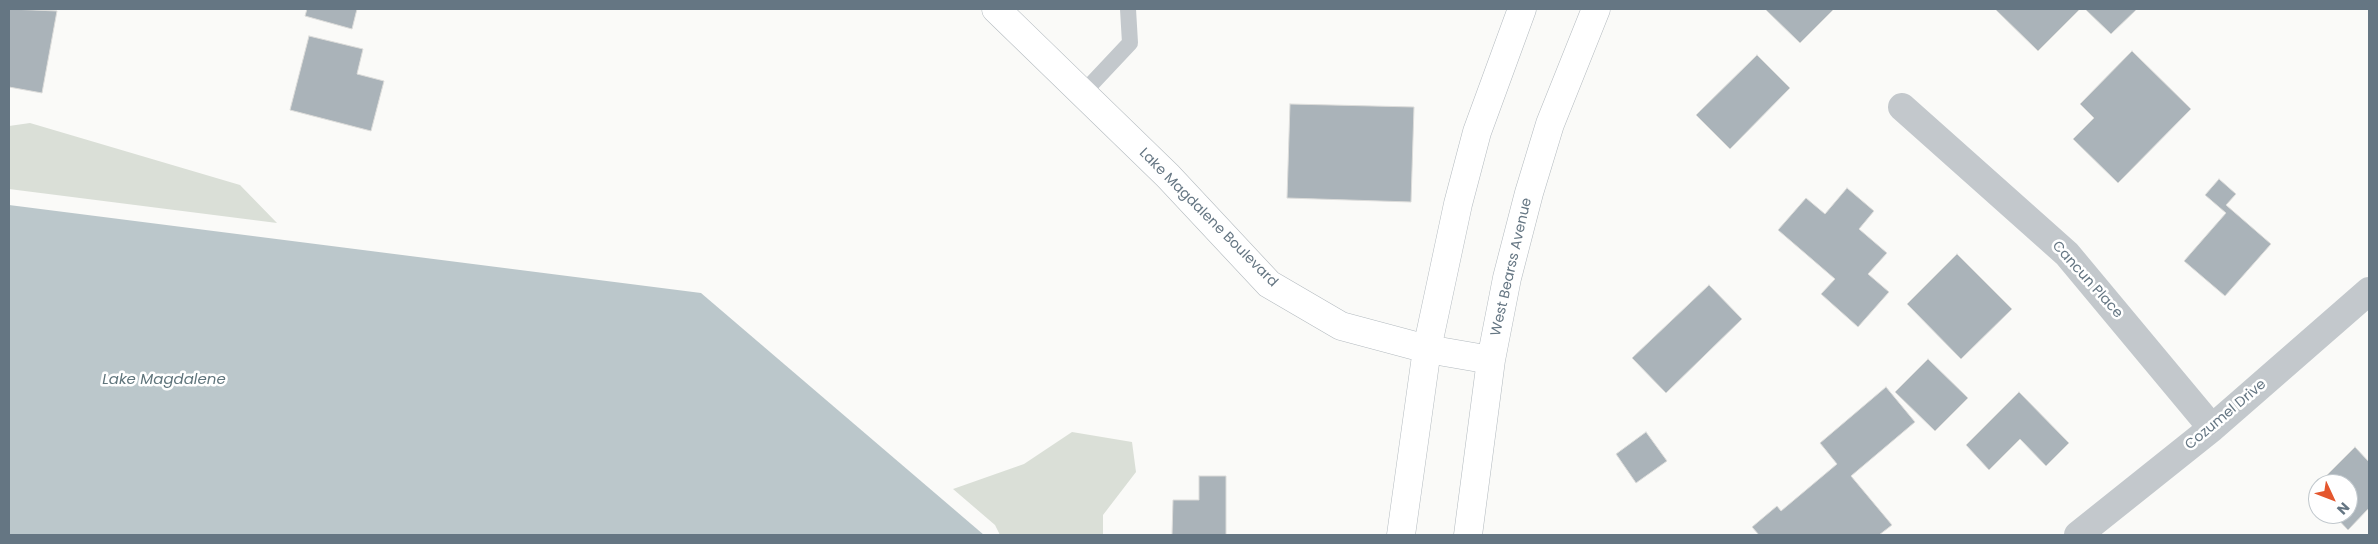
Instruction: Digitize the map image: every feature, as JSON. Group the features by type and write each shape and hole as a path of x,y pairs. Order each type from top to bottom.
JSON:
{"main road":[{"name":"Lake Magdalene Boulevard","path":"996,9 1168,176 1269,284 1342,326 1427,349 1491,360"},
{"path":"1401,535 1427,349 1458,204 1477,132 1522,9"},
{"name":"West Bearss Avenue","path":"1468,535 1491,360 1507,278 1529,193 1554,116 1596,9"}],"street":[{"name":"Cancun Place","path":"1902,107 2067,254 2212,428"},
{"name":"Cozumel Drive","path":"2078,535 2212,428 2369,290"}],"lane":[{"path":"1083,93 1130,43 1128,9"}],"shaded area":[{"path":"30,123 240,185 277,223 9,189 9,126"},
{"path":"1072,432 1132,442 1136,472 1103,515 1103,535 1000,535 995,525 953,489 1024,464"}],"water":[{"name":"Lake Magdalene","path":"9,205 701,293 984,535 9,535"}],"building":[{"path":"9,9 57,11 42,93 9,87"},
{"path":"307,9 357,9 352,29 305,16"},
{"path":"1765,9 1834,9 1800,43"},
{"path":"1995,9 2080,9 2038,51"},
{"path":"2085,9 2137,9 2111,34"},
{"path":"309,36 363,49 357,74 384,81 371,131 290,110"},
{"path":"2132,51 2191,109 2118,183 2073,139 2094,118 2080,104"},
{"path":"1757,55 1790,88 1730,149 1696,115"},
{"path":"1290,104 1414,107 1411,202 1287,198"},
{"path":"2219,179 2236,194 2226,205 2271,244 2225,296 2184,261 2226,213 2205,195"},
{"path":"1847,188 1874,211 1859,229 1887,253 1868,274 1889,292 1858,327 1821,294 1835,279 1778,230 1806,198 1825,214"},
{"path":"1957,254 2012,309 1961,359 1907,304"},
{"path":"1709,285 1742,319 1666,393 1632,358"},
{"path":"1928,359 1968,398 1935,431 1895,392"},
{"path":"1886,387 1915,422 1851,476 1892,525 1879,535 1759,535 1752,527 1777,506 1781,511 1837,464 1820,443"},
{"path":"2019,392 2069,443 2046,466 2020,439 1989,470 1966,445"},
{"path":"1646,432 1667,461 1636,483 1616,454"},
{"path":"2355,447 2369,462 2369,508 2358,520 2358,474 2328,474"},
{"path":"1199,476 1226,476 1226,535 1172,535 1173,500 1199,500"},
{"path":"2342,524 2354,524 2348,530"}]}
